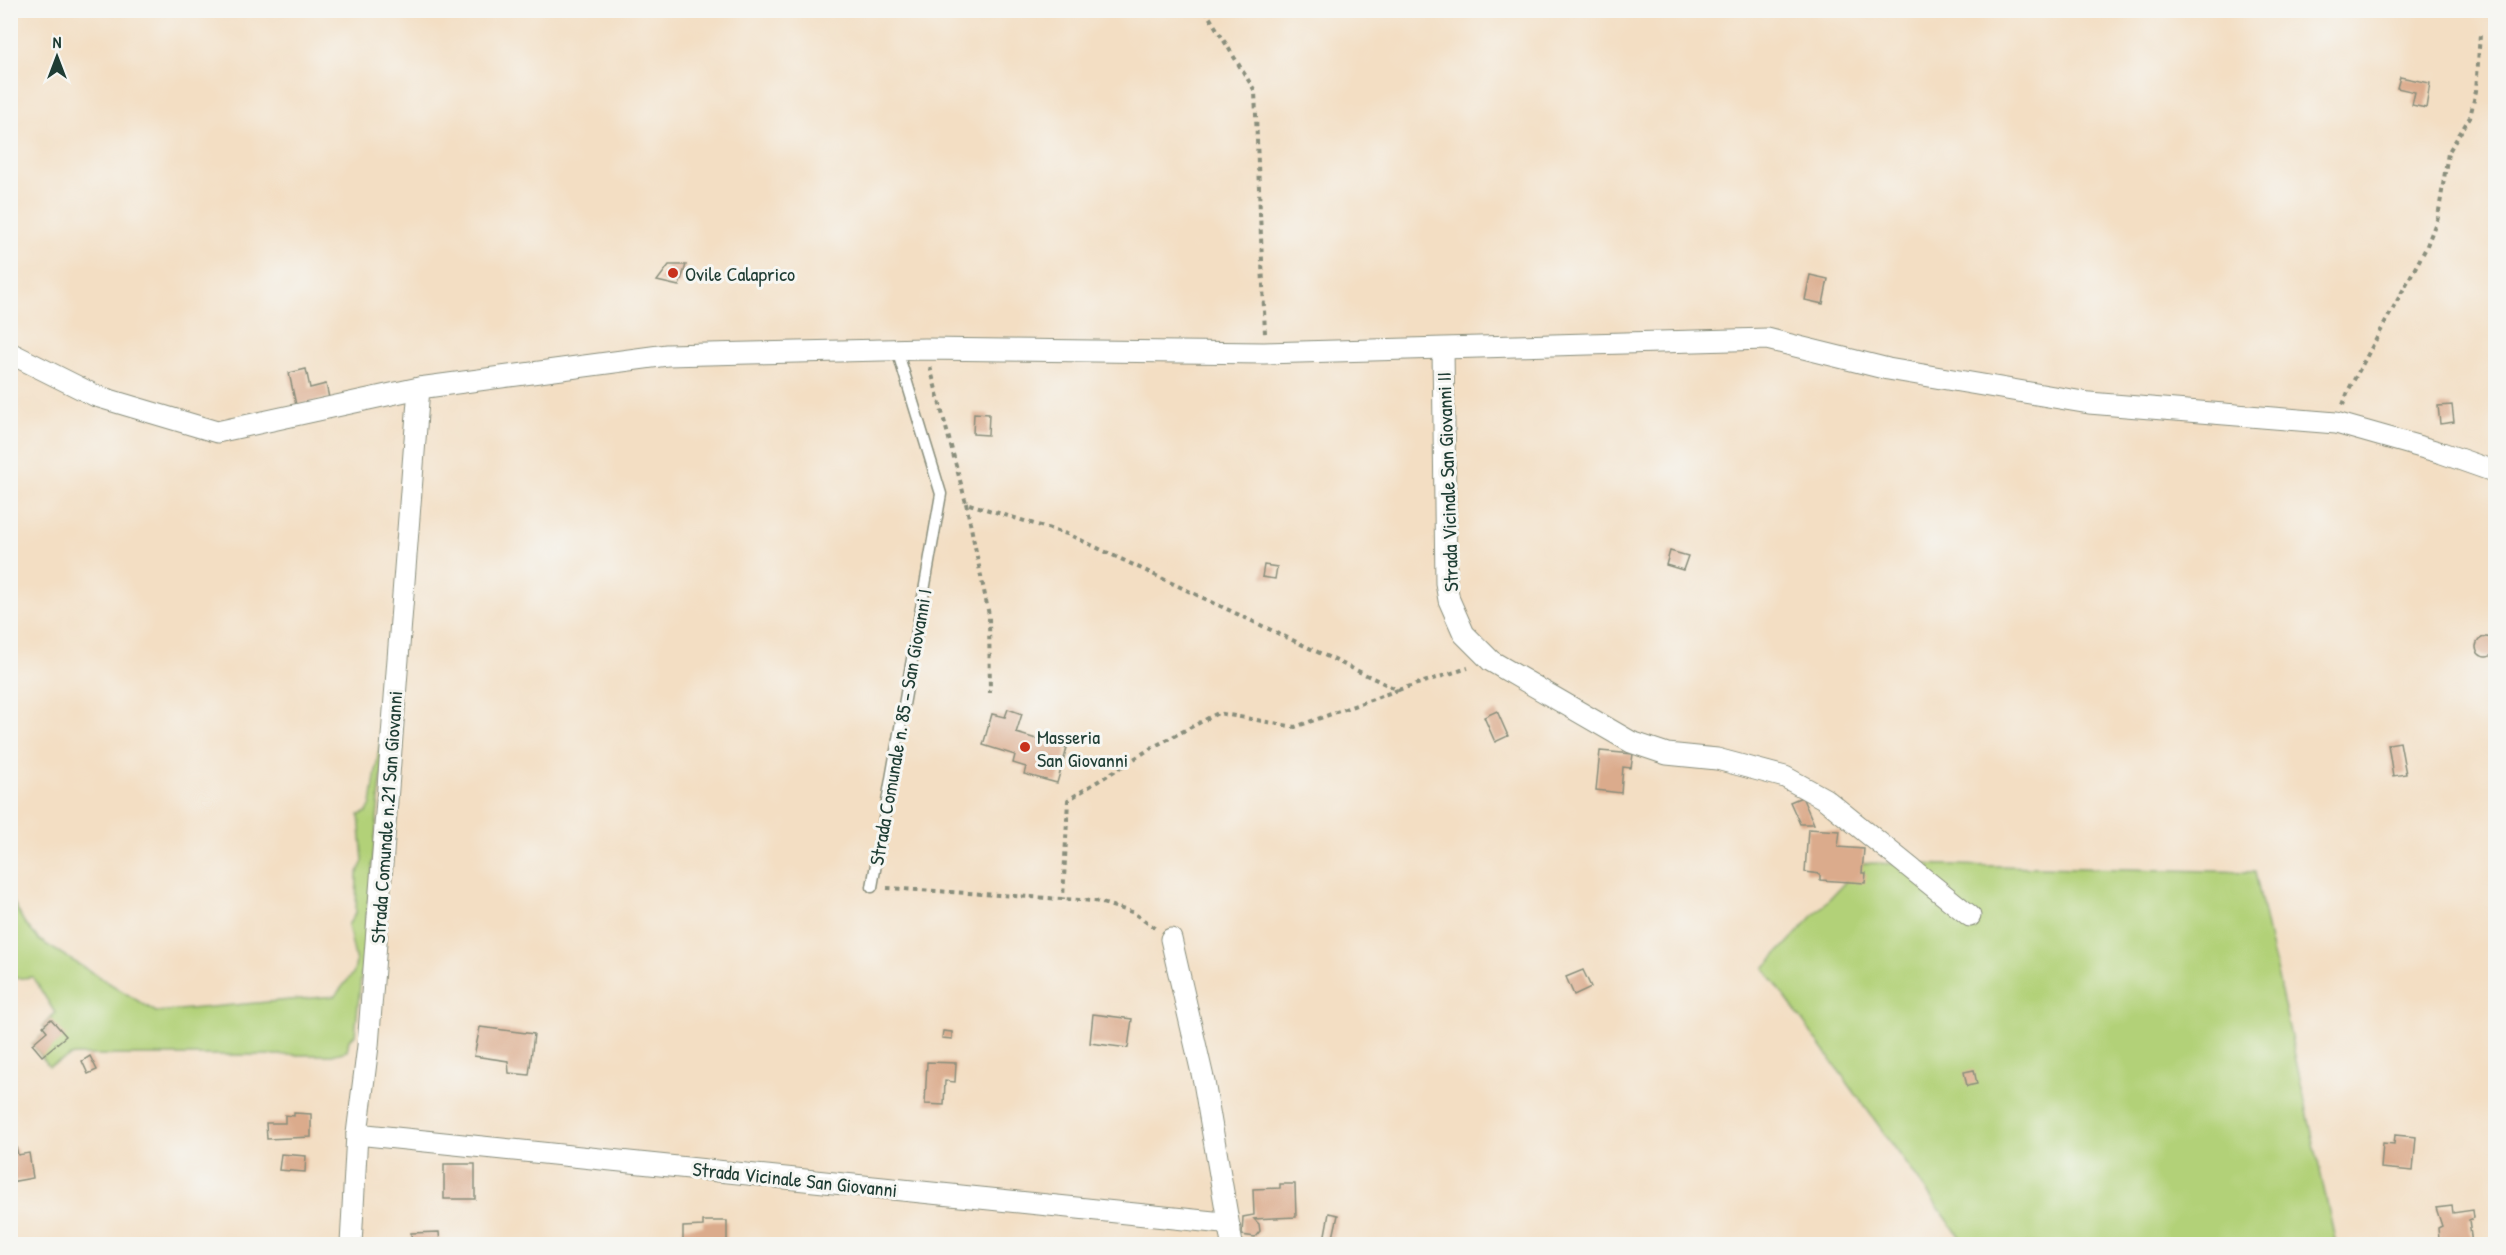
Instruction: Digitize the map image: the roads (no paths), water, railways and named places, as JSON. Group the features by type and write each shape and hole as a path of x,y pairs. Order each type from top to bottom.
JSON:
{"street":[{"path":"10,353 96,396 217,432 419,388 667,355 925,349 1264,353 1767,339 1888,369 2088,403 2336,423 2442,453 2496,472"},
{"name":"Strada Vicinale San Giovanni II","path":"1443,349 1446,583 1449,600 1464,634 1491,661 1631,742 1666,754 1717,759 1785,777 1825,799 1970,916"},
{"name":"Strada Comunale n.21 San Giovanni","path":"351,1245 357,1134 368,1046 419,388"},
{"path":"1171,939 1204,1082 1231,1237"},
{"name":"Strada Vicinale San Giovanni","path":"357,1134 1223,1223 1231,1237"}],"lane":[{"name":"Strada Comunale n. 85 - San Giovanni I","path":"872,887 941,494 897,350"}],"place":[{"name":"Ovile Calaprico","path":"673,273"},
{"name":"Masseria San Giovanni","path":"1025,747"}]}
